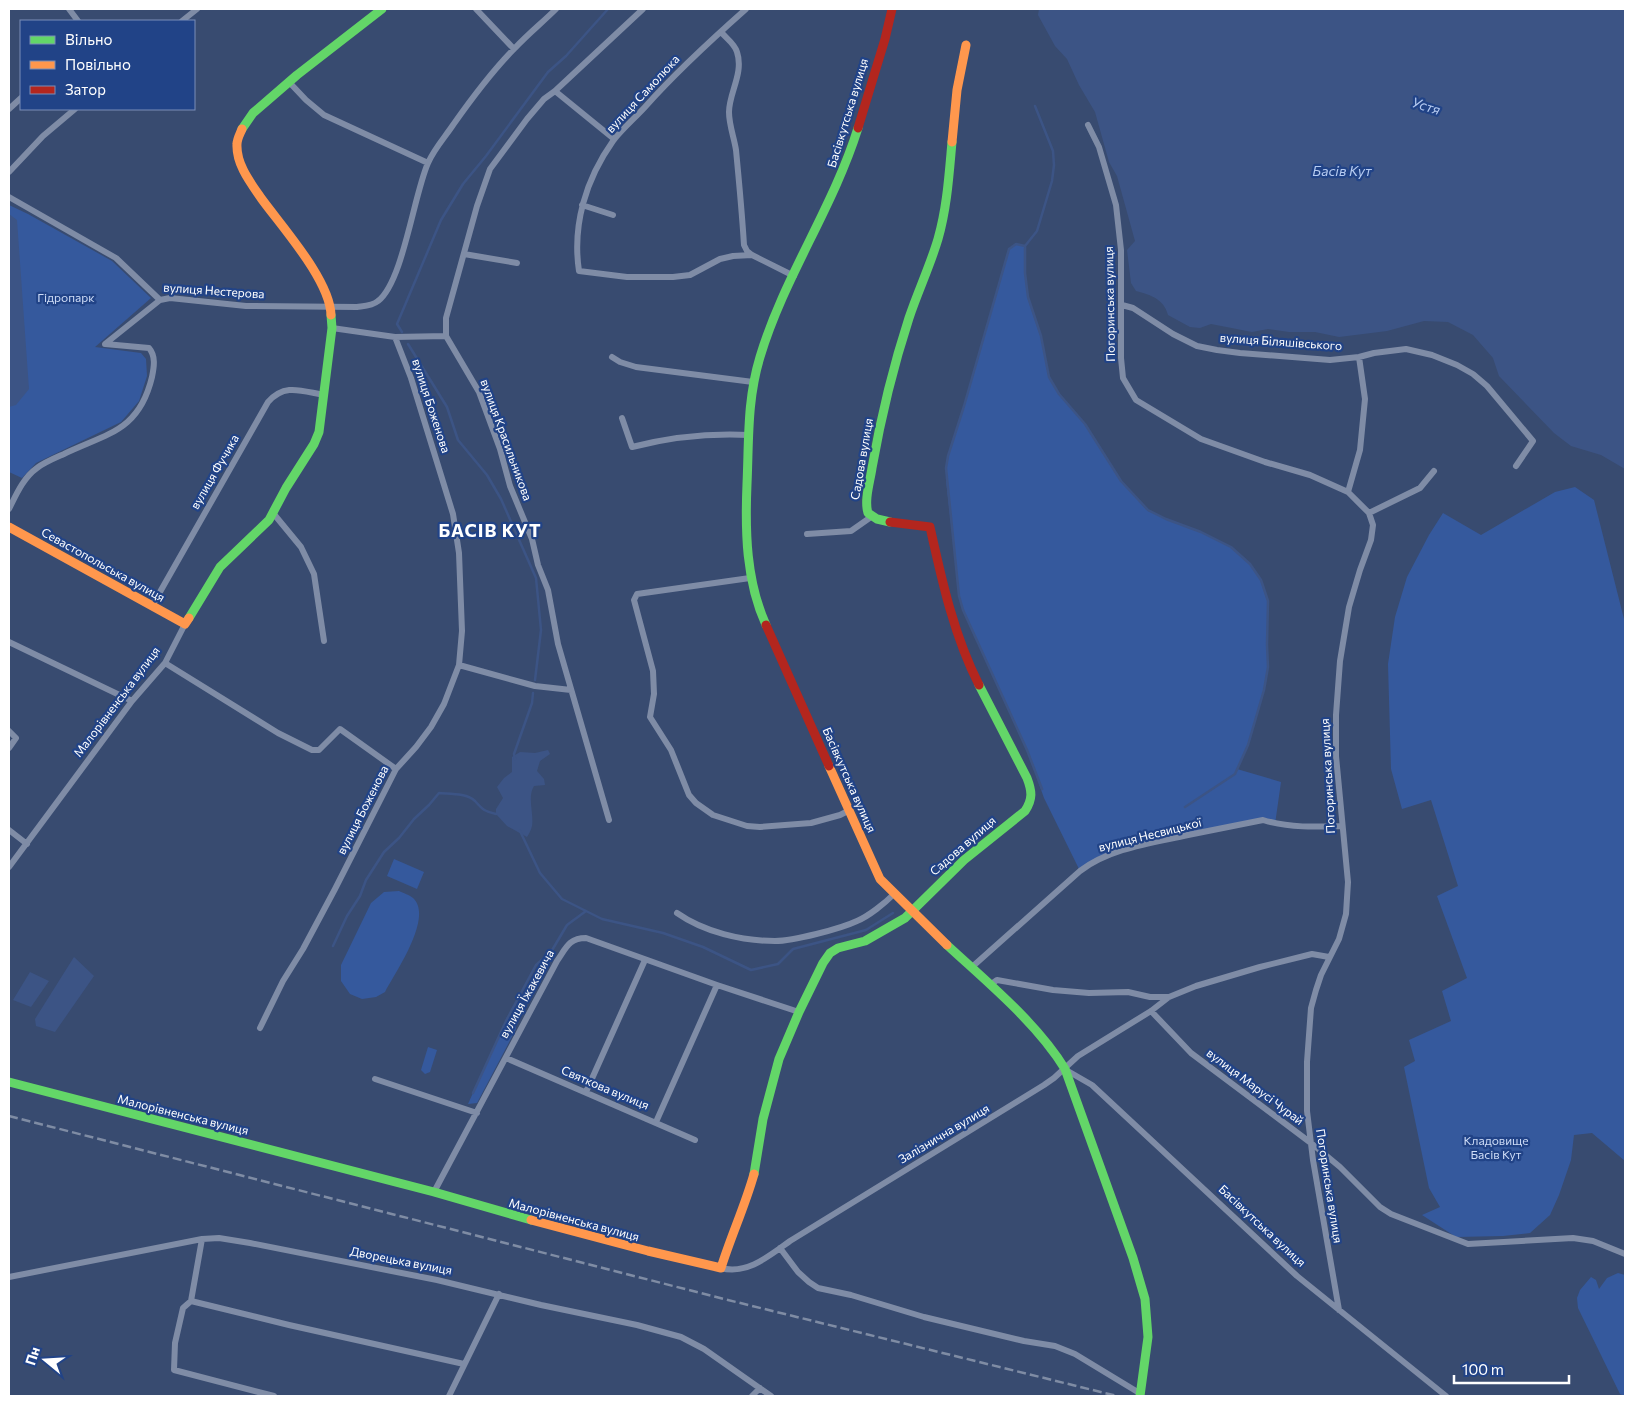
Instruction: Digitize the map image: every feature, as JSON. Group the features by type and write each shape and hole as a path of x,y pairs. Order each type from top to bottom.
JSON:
{"street":[{"path":"69,9 77,20"},
{"path":"183,20 197,9"},
{"name":"Малорівненська вулиця","path":"9,867 132,701 165,663 185,624 220,567 268,520 314,444 319,432 324,395 332,328 331,306 318,275 247,179 238,157 237,142 242,129 252,113 382,9"},
{"path":"476,9 514,48"},
{"path":"331,306 357,307 370,305 378,301 387,291 403,250 428,163 476,93 514,48 556,9"},
{"path":"332,328 395,337 446,336 446,318 483,187 490,169 527,118 544,99 556,91 642,9"},
{"name":"вулиця Самолюка","path":"746,9 658,92 614,139 595,173 582,205 577,229 576,251 579,271 627,277 690,275 720,259 752,255"},
{"name":"Басівкутська вулиця","path":"892,9 847,163 774,318 753,382 749,413 745,517 747,561 750,578 764,621 880,879 912,912 990,985 1053,1052 1064,1070 1133,1258 1145,1299 1148,1337 1141,1395"},
{"path":"721,32 737,52 737,75 730,102 729,119 737,159 744,245 752,255 794,276"},
{"name":"Садова вулиця","path":"912,912 964,860 1025,811 1031,803 1032,794 1027,778 970,667 943,585 930,527 871,517 867,514 866,507 878,431 909,319 941,226 948,188 957,91 966,46"},
{"path":"289,82 324,115 428,163"},
{"path":"556,91 614,139"},
{"path":"9,109 20,99"},
{"path":"9,172 43,136 73,110"},
{"name":"Погоринська вулиця","path":"1088,125 1099,147 1116,205 1121,250 1121,358 1123,378 1136,400 1201,439 1256,459 1310,475 1348,492 1369,513 1373,524 1371,540 1350,606 1340,661 1336,715 1336,756 1347,866 1348,898 1346,914 1339,939 1329,957 1316,990 1309,1026 1307,1111 1310,1143 1339,1310"},
{"name":"вулиця Нестерова","path":"9,197 116,258 160,300 170,298 246,306 331,306"},
{"path":"582,205 613,215"},
{"path":"464,254 517,263"},
{"path":"9,510 23,484 38,467 118,429 133,417 145,400 150,383 154,367 152,351 149,348 105,344 160,300"},
{"name":"вулиця Біляшівського","path":"1122,305 1133,308 1173,334 1197,346 1240,353 1330,360 1406,349 1445,359 1473,374 1487,386 1533,441 1516,466"},
{"name":"вулиця Красильникова","path":"446,336 479,392 500,449 510,486 532,539 538,565 548,590 552,620 571,690 609,820"},
{"name":"вулиця Боженова","path":"260,1028 283,981 303,949 335,889 396,769 431,727 444,704 459,665 462,631 459,553 453,514 411,378 395,337"},
{"path":"612,357 620,362 636,367 753,382"},
{"path":"1348,492 1360,450 1365,399 1359,357"},
{"name":"вулиця Фучика","path":"152,606 268,402 275,394 288,390 324,395"},
{"path":"622,418 632,447 676,437 716,434 749,435"},
{"path":"1369,513 1420,488 1434,471"},
{"path":"273,513 301,547 314,574 324,641"},
{"path":"807,534 851,531 871,517"},
{"name":"Севастопольська вулиця","path":"9,528 185,624"},
{"path":"750,578 637,594 634,600 653,671 654,694 650,717 671,750 689,795 696,803 713,815 747,826 760,827 812,823 848,811"},
{"path":"9,642 132,701"},
{"path":"165,663 278,733 312,750 319,750 340,728 396,769"},
{"path":"459,665 535,686 571,690"},
{"path":"9,731 16,738 9,748"},
{"name":"вулиця Несвицької","path":"972,967 1080,871 1095,860 1163,841 1263,820 1275,824 1308,827 1342,826"},
{"path":"9,830 27,844"},
{"path":"677,913 707,928 732,936 778,941 835,929 859,921 894,894"},
{"path":"720,1268 753,1180 765,1109 779,1059 816,977 830,954 838,948 872,938 912,912"},
{"name":"вулиця Їжакевича","path":"434,1192 557,961 568,944 576,938 586,938 799,1012"},
{"name":"Залізнична вулиця","path":"720,1268 730,1271 751,1266 1044,1085 1064,1070 1078,1056 1151,1011 1169,997 1196,986 1312,954 1329,957"},
{"path":"586,1092 645,960"},
{"name":"Залізнична вулиця","path":"990,985 997,980 1052,990 1089,993 1128,992 1169,997"},
{"path":"656,1122 717,985"},
{"name":"вулиця Марусі Чурай","path":"1151,1011 1191,1053 1340,1167 1380,1207 1391,1214 1453,1240 1468,1244 1573,1238 1593,1241 1625,1254"},
{"name":"Святкова вулиця","path":"506,1058 695,1140"},
{"name":"Басівкутська вулиця","path":"1064,1070 1092,1085 1284,1264 1446,1396"},
{"path":"375,1079 476,1113"},
{"name":"Малорівненська вулиця","path":"9,1082 434,1192 499,1213 649,1252 720,1268"},
{"name":"Дворецька вулиця","path":"9,1277 202,1239 219,1238 436,1280 637,1325 681,1337 704,1348 771,1396"},
{"path":"202,1239 191,1301 182,1308 175,1343 174,1370 274,1396"},
{"path":"780,1248 798,1272 808,1282 818,1288 851,1295 924,1318 1024,1341 1055,1346 1075,1354 1141,1395"},
{"path":"450,1396 499,1294"},
{"path":"191,1301 289,1326 464,1364"},
{"path":"752,1396 760,1388"}],"green space":[{"name":"Гідропарк","path":"9,205 112,261 151,298 95,347 141,353 146,359 147,376 139,401 121,422 36,463 22,478 9,472"},
{"path":"1016,244 1025,246 1025,273 1028,297 1041,336 1049,377 1059,394 1085,424 1121,481 1148,511 1201,532 1231,547 1250,564 1261,580 1268,601 1268,667 1264,690 1248,745 1237,769 1281,782 1275,824 1263,820 1112,853 1080,871 1044,798 1027,750 963,610 959,596 946,480 949,452 970,387 1009,249"},
{"name":"Кладовище Басів Кут","path":"1575,487 1594,500 1625,623 1625,1161 1592,1133 1574,1135 1571,1160 1559,1195 1550,1215 1530,1233 1503,1236 1456,1237 1422,1215 1440,1207 1429,1188 1404,1067 1415,1061 1409,1040 1451,1021 1442,991 1467,978 1437,896 1458,886 1431,800 1402,809 1391,769 1388,664 1395,617 1407,577 1443,513 1481,535 1555,492"},
{"path":"394,859 424,872 417,889 387,876"},
{"path":"399,891 412,897 418,907 419,918 416,931 404,959 385,992 376,997 362,999 350,994 341,981 341,965 371,903 384,892"},
{"path":"507,1017 514,1021 516,1029 477,1103 468,1104"},
{"path":"428,1047 437,1050 430,1072 425,1074 421,1070"},
{"path":"1618,1273 1625,1275 1625,1396 1620,1394 1578,1308 1577,1298 1580,1290 1591,1277 1596,1280 1599,1289 1607,1278"}],"water":[{"name":"Басів Кут","path":"1039,9 1625,9 1625,469 1601,455 1571,446 1554,433 1499,376 1493,358 1473,335 1448,322 1424,321 1387,331 1339,337 1315,332 1289,332 1268,329 1252,332 1211,324 1200,328 1190,327 1168,315 1163,305 1156,298 1136,291 1131,283 1127,250 1135,241 1117,176 1109,162 1095,112 1079,85 1067,59 1055,46 1038,15"},
{"path":"9,214 17,220 29,389 16,405 9,407"},
{"path":"548,750 550,754 540,761 537,771 544,779 545,785 534,786 532,790 532,826 527,837 507,826 496,814 496,809 503,798 497,787 512,772 512,757 520,752 535,753"},
{"path":"74,957 94,976 55,1032 36,1026 35,1019"},
{"path":"30,972 49,981 31,1007 13,1000"}],"waterway":[{"path":"402,332 397,324 441,220 463,184 548,72 566,56 608,9"},
{"path":"1035,106 1053,151 1054,165 1052,181 1037,231 1025,246 1025,273 1028,297 1041,336 1049,377 1059,394 1085,424 1121,481 1148,510 1231,547 1250,564 1261,580 1268,601 1268,667 1264,690 1248,745 1235,774 1185,807"},
{"path":"1025,246 1016,244 1009,249 946,468 959,596 963,610 1027,750 1042,789"},
{"path":"408,344 447,407 458,440 487,475 501,499 536,578 541,630 535,680"},
{"path":"515,759 514,754 532,703 533,693"},
{"path":"333,946 347,916 360,896 366,880 384,852 439,793 458,794 472,798 484,810 496,814"},
{"path":"520,831 540,873 562,899 602,919 663,933 703,947 751,970 778,964 793,949 866,930 893,913"},
{"path":"473,1093 506,1021 536,965 551,952 567,925 586,911"}],"railway":[{"path":"9,1116 724,1299 1117,1396"}],"traffic: fast":[{"path":"242,129 253,113 297,75 382,9"},
{"path":"766,625 754,591 747,538 746,502 753,389 760,357 770,327 795,270 836,186 858,128"},
{"path":"890,522 877,519 868,513 868,491 883,411 898,355 909,318 938,239 944,215 952,142"},
{"path":"189,618 220,567 269,520 286,488 314,444 319,432 332,328 331,315"},
{"path":"754,1174 763,1119 779,1059 799,1012 823,963 830,953 838,948 865,941 905,918 964,860 1028,807 1031,795 1027,778 979,685"},
{"path":"947,945 1026,1019 1054,1052 1065,1069 1133,1258 1145,1299 1148,1337 1140,1396"},
{"path":"9,1082 434,1192 531,1220"}],"traffic: slow":[{"path":"952,142 957,90 966,45"},
{"path":"242,129 237,144 241,166 252,186 314,270 329,301 331,315"},
{"path":"9,527 185,624 189,618"},
{"path":"829,766 880,879 947,945"},
{"path":"531,1220 721,1268 754,1174"}],"traffic: jam":[{"path":"858,128 885,39 892,9"},
{"path":"890,522 930,527 944,588 956,628 962,647 979,685"},
{"path":"766,625 829,766"}],"district":[{"name":"БАСІВ КУТ","path":"490,531"}],"water label":[{"name":"Устя","path":"1426,106"}]}
